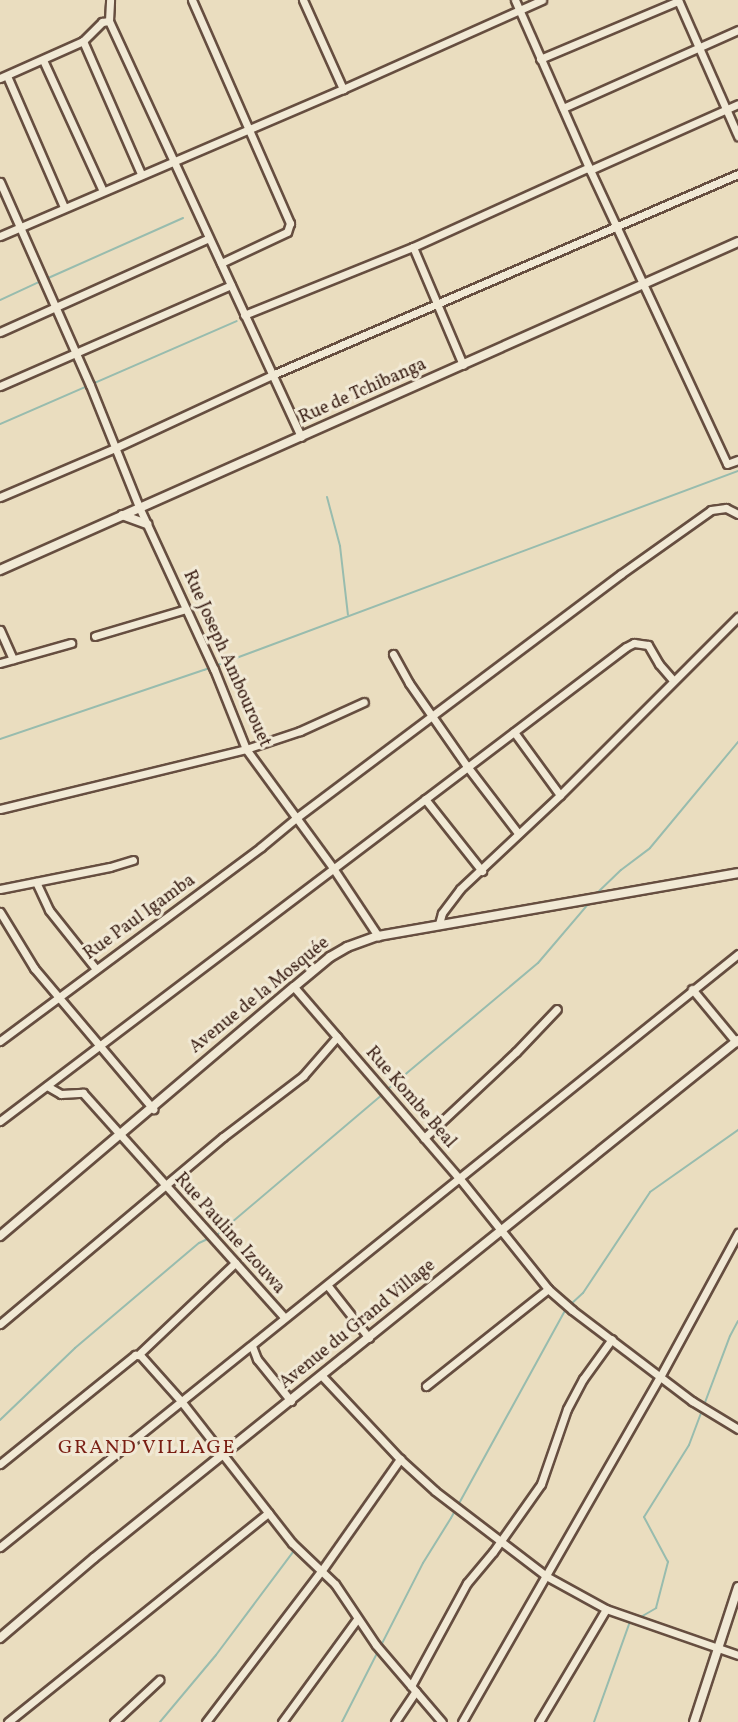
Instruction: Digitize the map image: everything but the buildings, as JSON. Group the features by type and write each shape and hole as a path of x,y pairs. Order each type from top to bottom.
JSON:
{"street":[{"path":"110,0 109,21 301,437"},
{"path":"192,0 290,223 287,232 221,263"},
{"path":"303,0 343,89"},
{"path":"515,0 589,168 726,464 738,460"},
{"path":"0,236 343,89 542,0"},
{"path":"540,59 678,0 738,136"},
{"path":"64,207 4,77 83,40 102,22 109,21"},
{"path":"563,108 738,30"},
{"path":"83,40 141,174"},
{"path":"43,60 103,191"},
{"path":"244,315 413,247 738,104"},
{"path":"0,497 115,448 272,375 615,225 738,174"},
{"name":"Rue Joseph Ambourouet","path":"0,182 88,382 139,507 212,666 246,749 333,868 378,936"},
{"path":"0,332 209,238"},
{"name":"Rue de Tchibanga","path":"0,570 121,514 301,437 738,242"},
{"path":"413,247 463,365"},
{"path":"0,387 231,285"},
{"name":"Rue Paul Igamba","path":"0,1041 261,847 432,716 711,510 726,508 738,514"},
{"path":"121,514 147,524"},
{"path":"95,636 186,609"},
{"path":"439,924 447,905 738,617"},
{"path":"0,630 13,659"},
{"path":"0,663 71,643"},
{"path":"0,1121 634,643 648,645 658,664 673,680"},
{"path":"393,654 432,716 518,833"},
{"path":"0,809 246,749 300,731 364,702"},
{"path":"514,732 560,795"},
{"path":"425,799 482,871"},
{"path":"0,889 133,860"},
{"name":"Avenue de la Mosquée","path":"0,1236 330,957 378,936 738,873"},
{"path":"36,882 49,910 96,969"},
{"path":"0,912 28,959 57,998 100,1044 153,1109"},
{"name":"Rue Pauline Izouwa","path":"47,1086 61,1094 83,1094 284,1317 328,1286 738,954"},
{"name":"Rue Kombe Beal","path":"294,987 460,1179 548,1288 572,1310 706,1411 738,1430"},
{"path":"692,989 737,1041"},
{"path":"424,1138 516,1052 557,1009"},
{"path":"0,1324 164,1186 303,1076 337,1037"},
{"name":"Avenue du Grand Village","path":"0,1638 737,1041"},
{"path":"462,1722 661,1375 738,1233"},
{"path":"0,1464 138,1355 235,1263"},
{"path":"328,1286 369,1338"},
{"path":"426,1386 548,1288"},
{"path":"0,1547 252,1346 284,1317"},
{"path":"395,1722 452,1607 541,1484 567,1409 583,1379 612,1339"},
{"path":"252,1346 257,1359 291,1401"},
{"path":"138,1355 181,1401 292,1543 335,1584 382,1654 442,1722"},
{"path":"322,1376 400,1459 458,1509 546,1576 606,1609 738,1655"},
{"path":"206,1722 322,1570 400,1459"},
{"path":"8,1722 268,1513"},
{"path":"694,1722 738,1587"},
{"path":"539,1722 606,1609"},
{"path":"282,1722 357,1619"},
{"path":"0,1633 10,1628"},
{"path":"114,1722 159,1680"}],"waterway":[{"path":"46,279 183,218"},
{"path":"0,300 41,281"},
{"path":"0,424 237,321"},
{"path":"0,739 204,670 738,471"},
{"path":"327,497 340,546 348,615"},
{"path":"595,895 621,870 650,848 738,742"},
{"path":"389,1088 538,963 590,902"},
{"path":"0,1420 75,1348 199,1243 218,1234 381,1096"},
{"path":"570,1305 583,1293 650,1192 738,1130"},
{"path":"342,1722 423,1563 451,1518 566,1309"},
{"path":"639,1618 656,1608 668,1562 644,1517 689,1445 730,1336 738,1321"},
{"path":"160,1722 216,1655 293,1552"},
{"path":"594,1722 629,1624 634,1620"}],"district":[{"name":"GRAND VILLAGE","path":"147,1448"}]}
